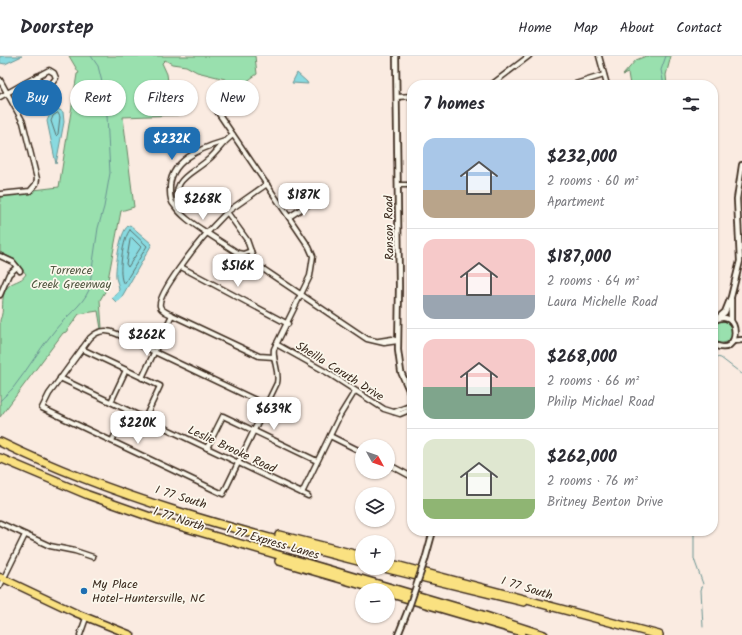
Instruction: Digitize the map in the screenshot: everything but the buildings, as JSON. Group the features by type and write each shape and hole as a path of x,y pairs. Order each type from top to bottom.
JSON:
{"highway":[{"name":"I 77 South","path":"0,437 71,470 159,502 225,521 355,554"},
{"name":"I 77 Express Lanes","path":"0,442 69,474 151,504 355,560"},
{"name":"I 77 Express Lanes","path":"0,458 82,493 159,520 470,611 544,635"},
{"name":"I 77 North","path":"0,463 63,490 152,522 356,583"},
{"name":"I 77 South","path":"395,565 515,595 556,609 659,635"},
{"path":"395,571 556,609"},
{"path":"395,595 521,632 540,635"}],"main road":[{"path":"2,578 86,618 130,635"}],"street":[{"name":"Ranson Road","path":"396,56 398,341 400,366 407,384"},
{"path":"498,80 529,56"},
{"path":"600,56 606,80"},
{"path":"0,97 38,76 50,70 54,73 56,78 52,83 46,86 42,84 38,76"},
{"path":"588,80 604,75"},
{"path":"0,80 25,128 37,179 36,184 30,191 0,194"},
{"path":"396,97 407,96"},
{"path":"220,116 290,217 313,256 310,276 288,324 276,344 274,356 278,380 254,431 223,494 42,408 60,378 94,334 108,331 266,405"},
{"path":"233,135 224,141 200,149 176,168 171,178 170,188 172,203 183,216 238,253 243,254 251,252"},
{"path":"178,209 176,192 180,181 187,174 210,158 224,141"},
{"path":"718,318 725,312 731,297 740,261 741,225 737,199 742,165"},
{"path":"267,184 227,212 207,233 167,285 160,303 163,310 172,315 259,356 274,356"},
{"path":"398,185 407,184"},
{"path":"290,217 309,204"},
{"path":"227,212 246,240 254,260 263,270 363,336 384,343 398,341"},
{"path":"0,256 9,259 20,271"},
{"path":"0,295 9,274 17,267"},
{"path":"181,267 288,324"},
{"path":"731,297 731,321 736,331 742,336"},
{"path":"142,378 172,315"},
{"path":"718,320 731,321"},
{"path":"733,341 736,331"},
{"path":"718,345 726,346 733,341 742,340"},
{"name":"Sheilla Caruth Drive","path":"276,344 381,408 400,414 407,411"},
{"path":"82,349 160,386 145,418"},
{"path":"111,402 126,370"},
{"name":"Leslie Brooke Road","path":"60,378 308,496"},
{"path":"302,493 330,436 355,391"},
{"name":"Sheilla Caruth Drive","path":"394,412 407,407"},
{"path":"112,441 127,410"},
{"path":"207,448 223,416 317,462"},
{"path":"330,436 355,448"},
{"path":"395,468 407,474"},
{"path":"0,523 54,547 75,551 94,557"},
{"path":"0,586 2,578 25,535"},
{"path":"398,635 408,610 432,536"},
{"path":"80,635 86,618"}],"green space":[{"name":"Torrence Creek Greenway","path":"69,56 255,56 257,74 249,80 226,80 197,72 186,66 172,64 165,60 162,63 168,80 134,80 134,116 150,116 123,117 134,207 121,211 106,290 100,300 102,328 101,329 98,311 79,314 0,417 0,320 3,297 8,286 22,279 26,274 15,260 0,252 0,194 59,187 70,116 126,116 126,80 76,80 77,74 79,73"},
{"path":"646,56 671,56 666,75 666,80 629,80 628,73 623,75 636,60"},
{"path":"718,322 726,322 730,324 733,332 730,340 722,343 718,342"}],"water":[{"path":"0,56 22,56 5,64 0,63"},
{"path":"297,73 307,82 308,84 292,83"},
{"path":"63,112 64,122 56,164 47,121 49,116 62,116"},
{"path":"130,225 152,244 120,300 116,302 112,298 119,290 116,278 117,257 123,233 126,227"}],"waterway":[{"path":"0,401 13,388 59,325 74,311 89,290 98,228 104,207 110,173 107,116 102,82 98,66 91,56"},
{"path":"663,80 661,70 666,56"},
{"path":"718,357 742,374"},
{"path":"694,536 694,559 703,584 701,590 703,627"}],"place":[{"name":"My Place Hotel-Huntersville, NC","path":"84,591"}]}
